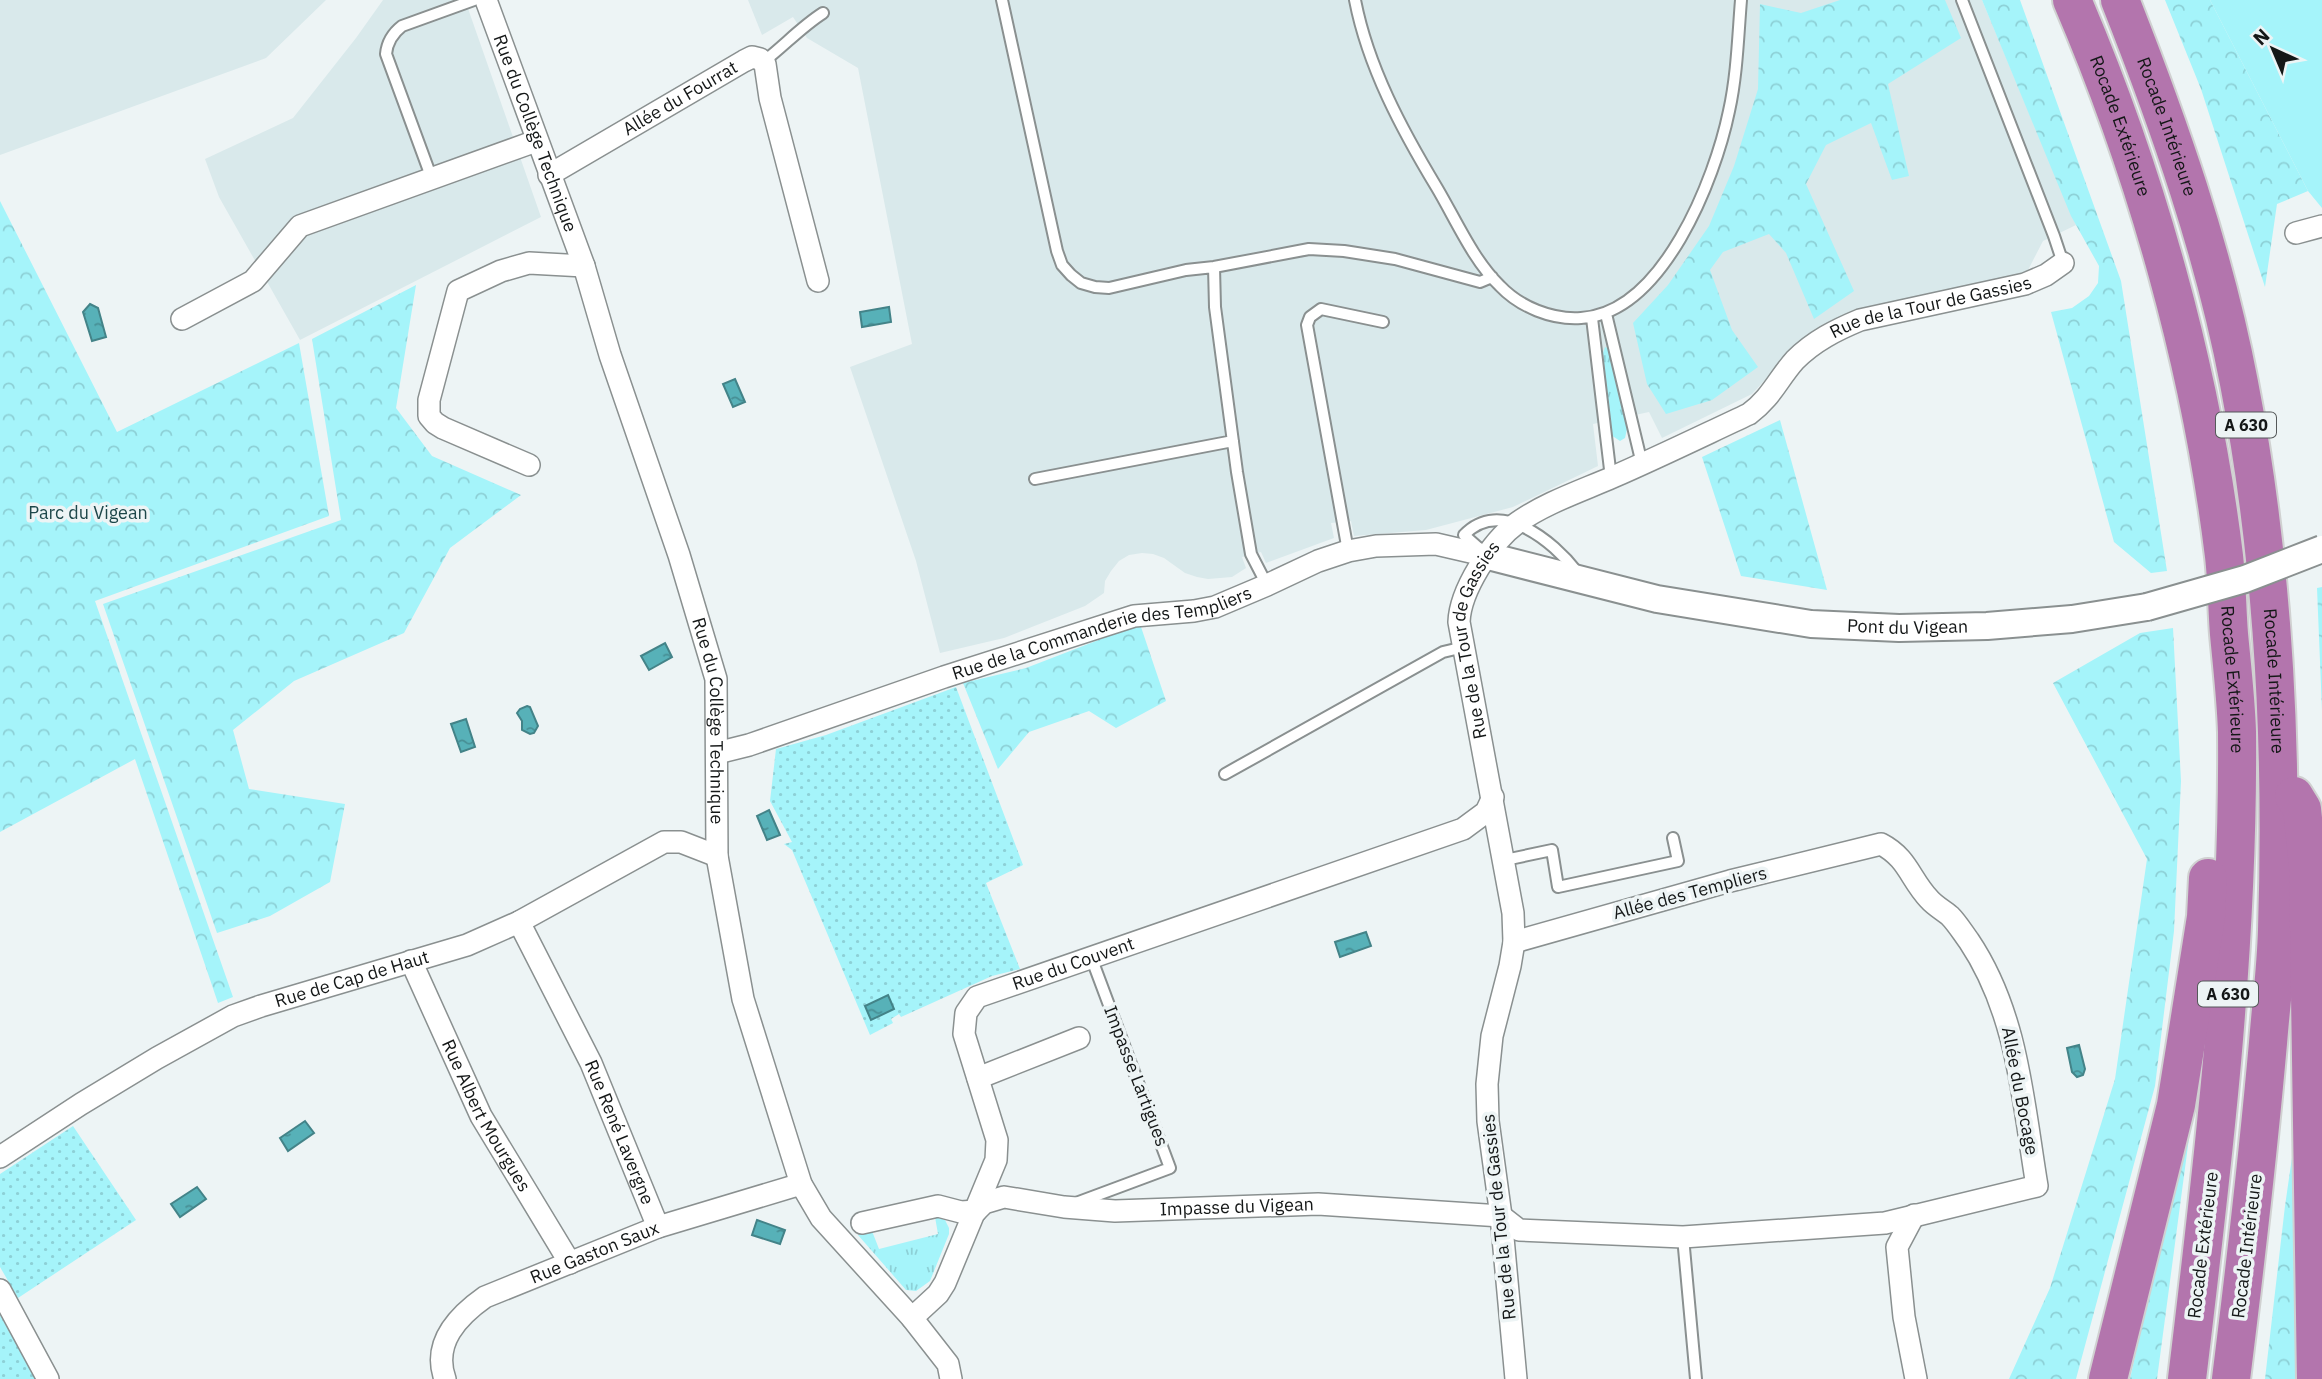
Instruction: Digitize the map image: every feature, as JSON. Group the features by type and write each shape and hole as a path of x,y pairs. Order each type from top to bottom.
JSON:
{"highway":[{"name":"Rocade Extérieure","path":"2072,0 2123,131 2175,305 2198,398 2224,557 2237,730 2228,991 2220,1101 2187,1379"},
{"name":"Rocade Intérieure","path":"2120,0 2155,89 2193,204 2217,292 2239,383 2265,549 2276,686 2279,772 2277,934 2257,1171 2231,1379"},
{"path":"2108,1379 2176,1105 2206,917 2213,737 2207,630 2227,608"},
{"path":"2279,772 2302,809 2308,866 2316,1379"}],"street":[{"name":"Rue du Collège Technique","path":"486,0 583,266 610,355 679,555 716,679 717,856 743,999 801,1184"},
{"name":"Allée du Fourrat","path":"549,175 752,57 763,62 818,281"},
{"path":"182,319 253,281 300,226 537,141"},
{"path":"2296,233 2322,226"},
{"path":"528,465 443,428 429,416 429,400 458,291 501,271 529,263 583,266"},
{"name":"Rue de la Tour de Gassies","path":"1516,1379 1501,1216 1488,1121 1487,1084 1492,1036 1514,942 1513,913 1460,622 1460,607 1465,593 1496,544 1517,523 1552,504 1749,414 1771,395 1803,353 1836,330 1860,320 2025,284 2046,275 2063,263"},
{"name":"Rue de la Commanderie des Templiers","path":"717,753 749,745 938,679 1134,616 1215,607 1318,561 1348,551 1376,545 1436,544 1488,556"},
{"name":"Pont du Vigean","path":"1488,556 1657,599 1811,624 1886,628 1987,626 2072,619 2147,607 2245,579 2322,549"},
{"name":"Rue du Couvent","path":"912,1318 938,1294 976,1212 998,1151 963,1024 969,1006 977,997 1463,829 1486,812 1493,797"},
{"name":"Rue de Cap de Haut","path":"0,1157 81,1104 233,1016 467,945 519,922 664,842 681,842 717,856"},
{"name":"Allée du Bocage","path":"1501,1216 1519,1230 1683,1237 1885,1223 2037,1186 2015,1052 2004,1009 1989,973 1950,916 1929,899 1895,851 1881,844 1868,848"},
{"name":"Allée des Templiers","path":"1514,942 1730,881 1868,848"},
{"name":"Rue René Lavergne","path":"519,922 591,1063 658,1227"},
{"name":"Rue Albert Mourgues","path":"411,961 481,1116 570,1263"},
{"path":"978,1078 1079,1038"},
{"path":"801,1184 821,1218 912,1318 948,1363 951,1379"},
{"name":"Rue Gaston Saux","path":"445,1379 440,1362 444,1343 453,1325 465,1311 485,1297 658,1227 801,1184"},
{"name":"Impasse du Vigean","path":"976,1212 984,1203 1004,1197 1063,1207 1115,1211 1318,1204 1501,1216"},
{"path":"862,1223 938,1206 961,1212 976,1212"},
{"path":"1914,1215 1897,1247 1903,1317 1916,1379"},
{"path":"0,1290 48,1379"}],"lane":[{"path":"432,179 386,54 387,46 396,30 402,26 474,0"},
{"path":"1002,0 1057,251 1062,265 1081,284 1109,288 1186,270 1214,268 1309,249 1395,259 1480,282 1492,277"},
{"path":"1354,0 1375,70 1415,152 1492,277 1500,287 1521,303 1546,314 1569,319 1592,318 1621,307 1649,282 1693,214 1716,158 1730,110 1741,0"},
{"path":"1962,0 2063,263"},
{"path":"763,62 786,45 800,28 823,13"},
{"path":"1214,268 1215,307 1251,554 1267,585"},
{"path":"1348,551 1307,325 1310,317 1321,309 1383,322"},
{"path":"1606,314 1642,464"},
{"path":"1592,318 1611,478"},
{"path":"1035,479 1233,441"},
{"path":"1488,556 1464,535 1474,525 1494,521 1517,523 1566,559 1583,580"},
{"path":"1225,774 1443,652 1464,647"},
{"path":"1505,860 1552,850 1558,887 1678,861 1673,838"},
{"name":"Impasse Lartigues","path":"1063,1207 1170,1168 1091,957"},
{"path":"1683,1237 1696,1379"}],"shaded area":[{"path":"0,0 326,0 266,58 0,155"},
{"path":"383,0 465,0 541,217 300,340 219,197 205,159 293,118"},
{"path":"748,0 1982,0 2076,225 2043,241 2026,274 1865,307 1823,325 1797,345 1752,394 1662,438 1649,412 1593,424 1598,466 1513,507 1426,530 1354,536 1351,521 1331,523 1334,538 1266,563 1261,552 1242,557 1246,568 1232,577 1197,577 1153,554 1129,555 1119,561 1111,571 1105,581 1104,593 1085,606 1004,638 940,653 916,561 850,367 912,344 858,68 807,38 793,17 762,35"}],"green space":[{"path":"1840,0 1945,0 1961,38 1888,84 1909,176 1892,180 1871,123 1826,145 1806,184 1854,291 1814,319 1786,253 1769,234 1723,252 1710,270 1732,330 1758,367 1712,400 1666,414 1647,384 1633,323 1668,285 1709,226 1734,166 1758,89 1760,4 1801,13"},
{"path":"1982,0 2020,0 2121,281 2167,571 2151,573 2114,542 2051,312 2072,308 2089,296 2098,283 2099,266 2071,216"},
{"path":"2165,0 2210,0 2308,191 2277,204 2265,287 2201,89"},
{"path":"2210,0 2322,0 2322,208 2308,191"},
{"name":"Parc du Vigean","path":"0,201 117,432 299,343 329,516 95,601 233,997 218,1003 135,759 0,832"},
{"path":"416,285 396,408 432,456 521,495 450,548 404,633 294,681 233,730 249,789 345,804 330,882 270,916 217,933 103,604 341,520 312,339"},
{"path":"1605,347 1609,349 1627,429 1625,438 1620,441 1611,435 1603,353"},
{"path":"1780,420 1827,590 1741,576 1702,457"},
{"path":"2322,587 2322,711 2317,588"},
{"path":"1140,624 1166,701 1116,728 1089,711 1029,732 998,769 963,683 1026,668"},
{"path":"2173,628 2181,781 2174,931 2155,1086 2076,1379 2009,1379 2050,1288 2115,1079 2147,859 2053,683 2140,633"},
{"path":"956,687 1023,865 986,883 1020,969 992,976 901,1017 899,1014 891,1019 893,1023 870,1035 792,850 784,844 792,842 770,801 776,749 826,735"},
{"path":"2301,1095 2297,1379 2265,1379 2285,1206"},
{"path":"2193,1108 2157,1379 2130,1379 2170,1196"},
{"path":"73,1126 136,1220 18,1298 0,1267 0,1174"},
{"path":"935,1217 945,1220 949,1234 930,1281 916,1291 906,1290 858,1235 872,1231 879,1249 938,1234"},
{"path":"0,1315 36,1379 0,1379"}],"water":[{"path":"90,304 98,308 106,337 92,341 83,312"},
{"path":"889,307 891,322 862,327 860,312"},
{"path":"735,379 745,402 733,407 723,384"},
{"path":"665,643 672,657 649,670 641,656"},
{"path":"527,706 530,707 538,726 534,733 530,734 522,730 522,721 517,713"},
{"path":"466,719 475,747 461,752 451,724"},
{"path":"769,810 780,835 767,840 757,816"},
{"path":"1366,932 1371,946 1340,957 1335,942"},
{"path":"888,995 894,1009 871,1020 865,1006"},
{"path":"2079,1045 2085,1069 2083,1075 2077,1077 2072,1072 2067,1048"},
{"path":"305,1121 314,1133 288,1151 280,1138"},
{"path":"197,1187 206,1199 180,1217 171,1204"},
{"path":"757,1220 785,1230 780,1244 752,1235"}]}
